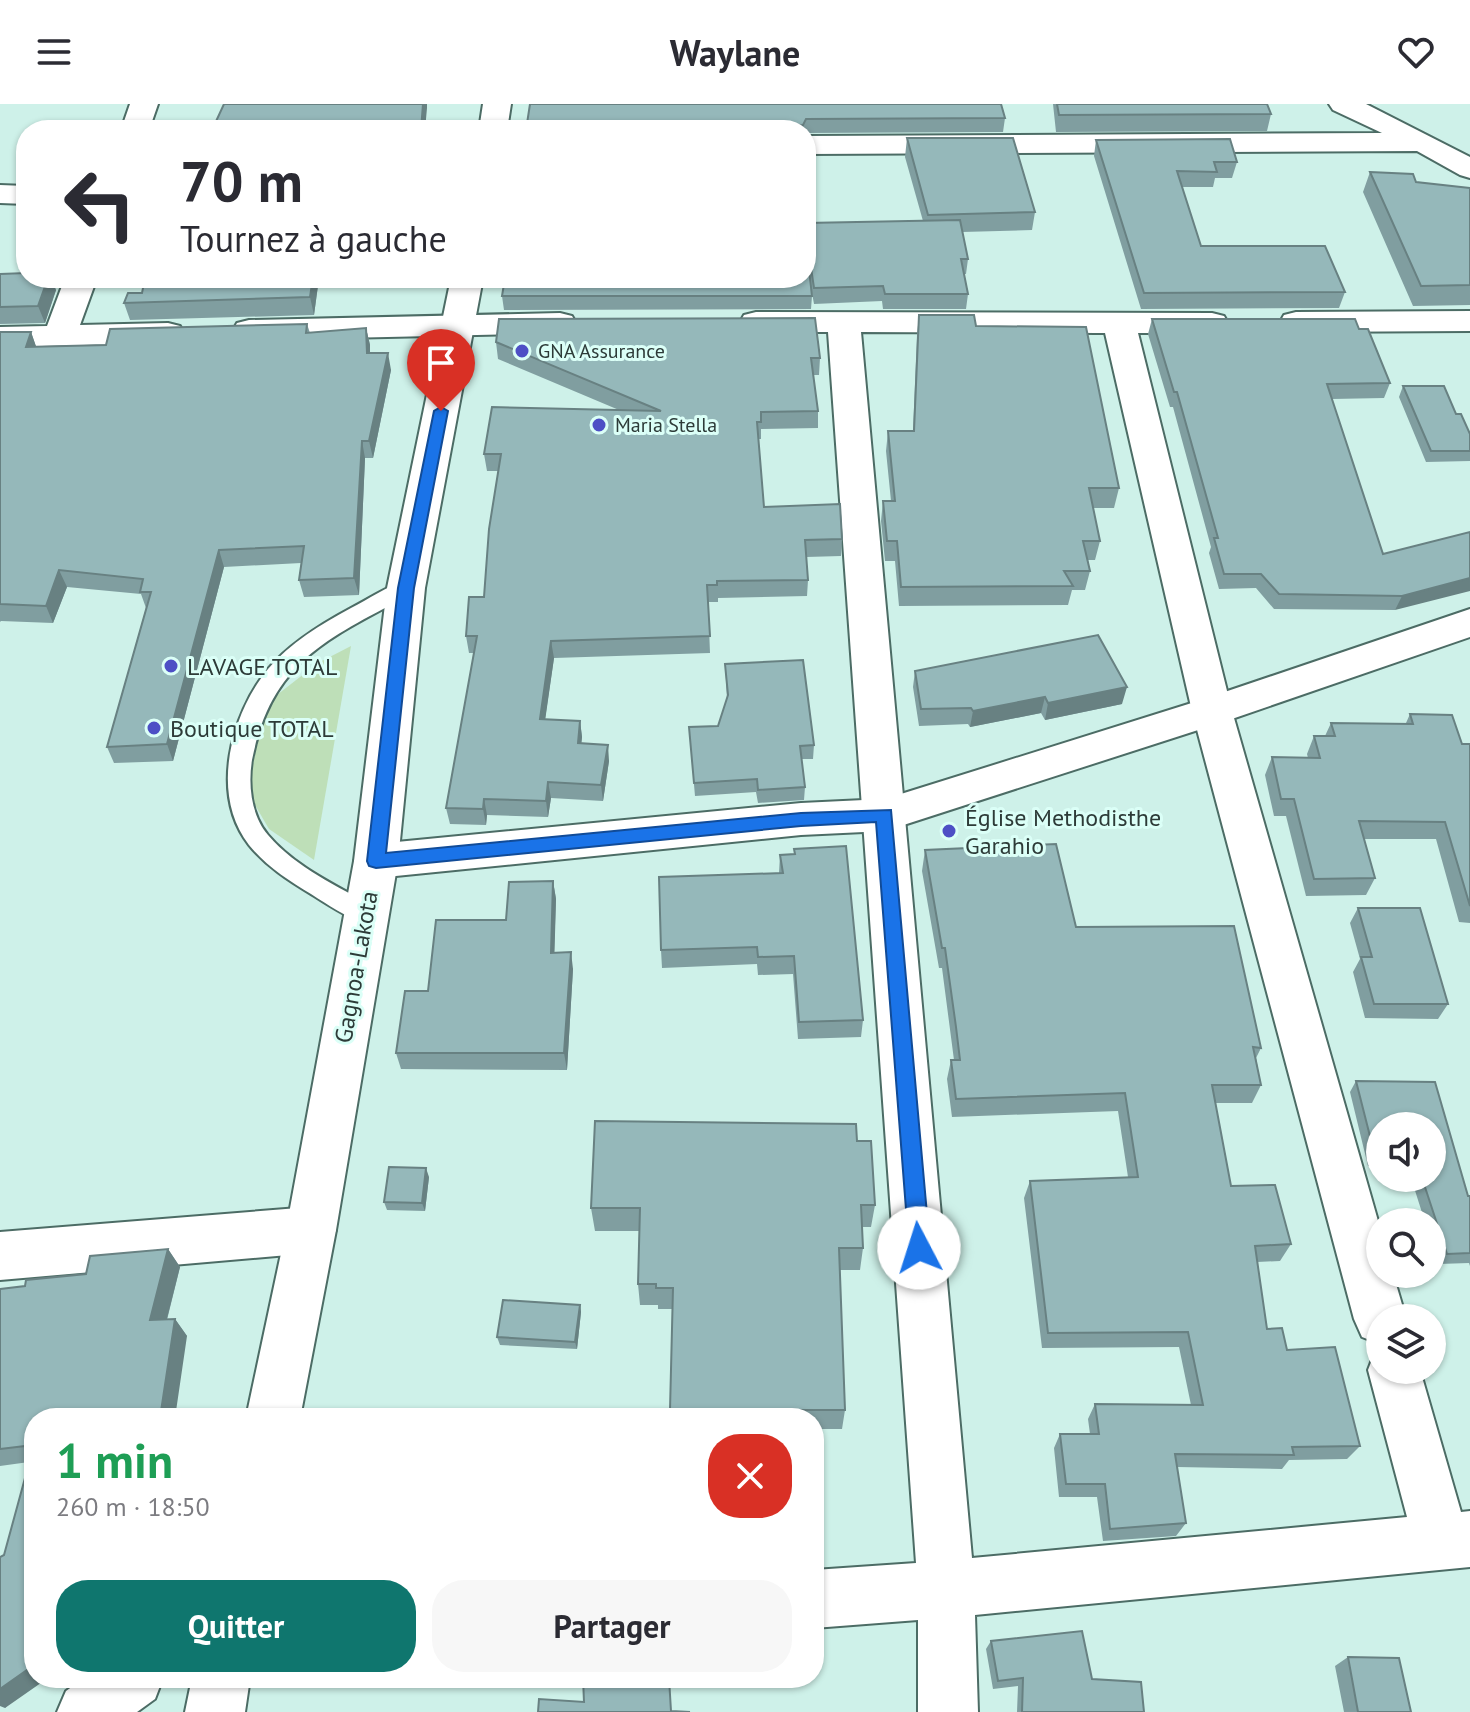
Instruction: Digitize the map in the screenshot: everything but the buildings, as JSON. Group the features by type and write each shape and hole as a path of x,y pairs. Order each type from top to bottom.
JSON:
{"street":[{"path":"1343,104 1423,142 1470,169"},
{"path":"816,145 1423,142"},
{"path":"60,336 77,288"},
{"name":"Gagnoa-Lakota","path":"275,1408 311,1230 376,861 406,588 465,288"},
{"path":"721,322 1470,321"},
{"path":"844,322 946,1589 948,1712"},
{"path":"0,337 459,323 597,323"},
{"path":"1119,323 1212,711 1376,1304"},
{"path":"376,861 801,819 885,815 1212,711 1470,623"},
{"path":"0,1256 311,1230"},
{"path":"824,1598 1456,1541 1399,1384"},
{"path":"87,1712 120,1688"},
{"path":"215,1712 219,1688"}],"lane":[{"path":"365,914 278,859 259,840 247,820 237,789 242,743 255,703 270,678 292,656 329,630 406,588"}],"green space":[{"path":"351,646 314,860 269,829 251,798 249,779 265,712 273,698 318,663"}],"place":[{"name":"GNA Assurance","path":"522,351"},
{"name":"Maria Stella","path":"599,425"},
{"name":"LAVAGE TOTAL","path":"171,666"},
{"name":"Boutique TOTAL","path":"154,728"},
{"name":"Église Methodisthe Garahio","path":"949,831"}],"route":[{"path":"441,411 406,588 376,861 801,819 885,815 919,1248"}]}
